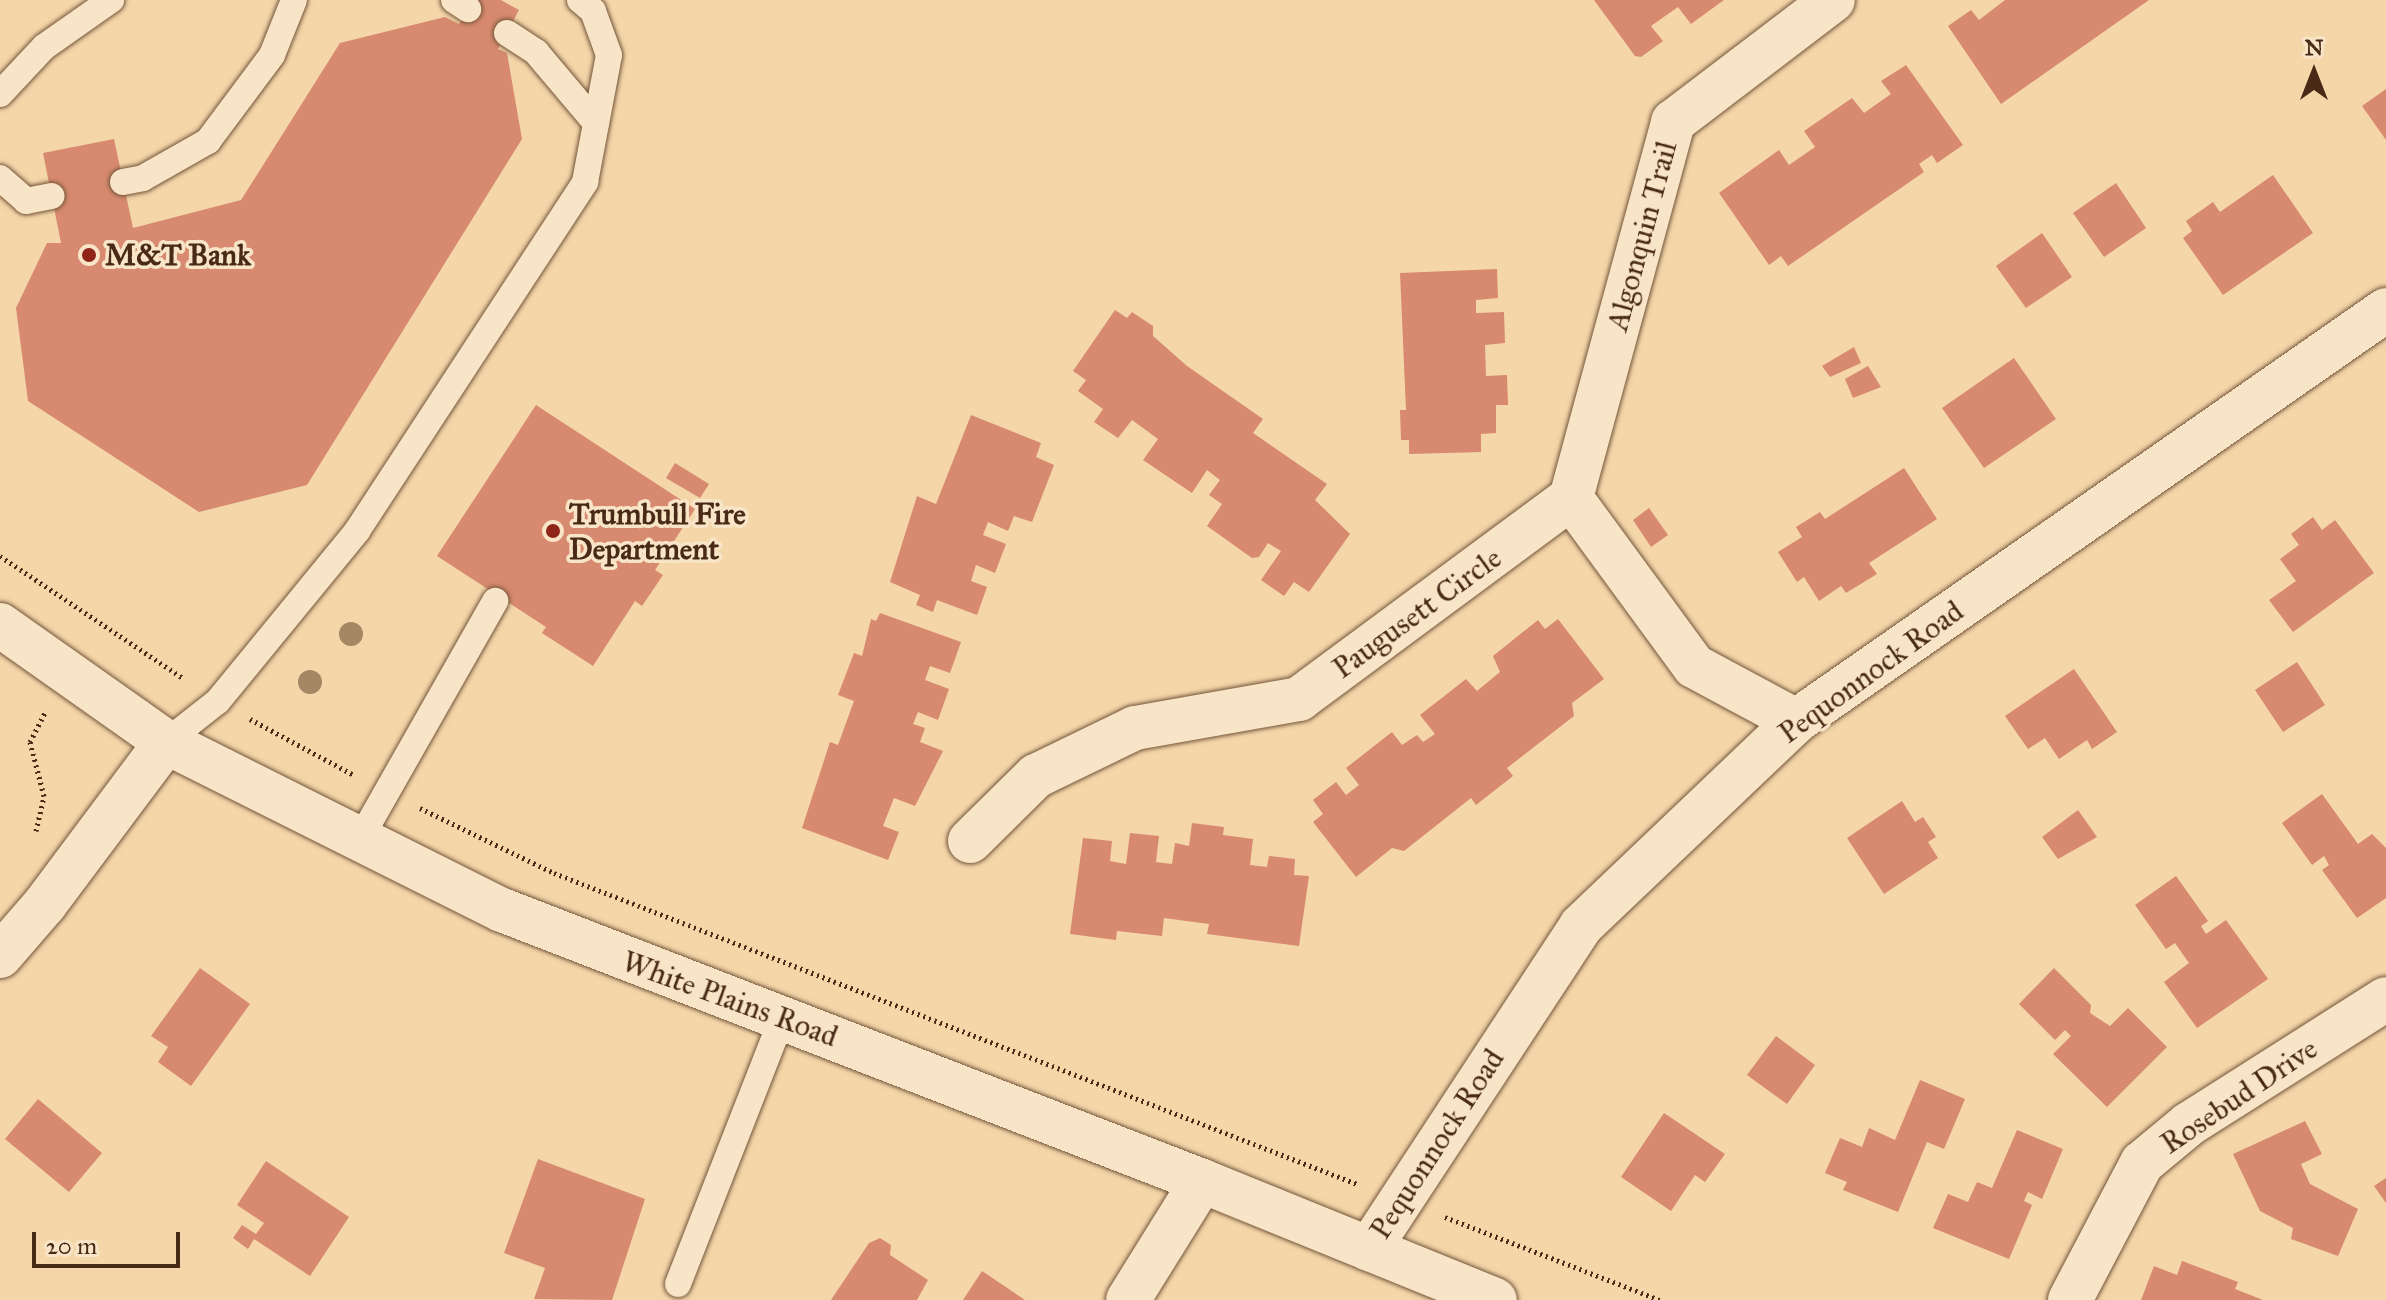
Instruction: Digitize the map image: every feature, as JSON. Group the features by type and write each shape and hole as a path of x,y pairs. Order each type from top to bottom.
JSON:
{"street":[{"name":"Algonquin Trail","path":"1571,498 1673,122 1833,0"},
{"name":"Pequonnock Road","path":"1369,1249 1581,926 1796,721 2386,310"},
{"path":"1571,498 1694,666 1796,721"},
{"name":"Paugusett Circle","path":"970,841 1036,776 1135,728 1299,699 1571,498"},
{"name":"White Plains Road","path":"0,625 166,742 569,939 1202,1181 1495,1300"},
{"path":"0,956 45,904 166,742"},
{"name":"Rosebud Drive","path":"2070,1300 2142,1163 2189,1124 2386,999"},
{"path":"1128,1300 1202,1181"}],"lane":[{"path":"0,94 44,47 111,0"},
{"path":"123,182 143,178 208,141 272,55 294,0"},
{"path":"166,742 218,701 357,531 416,447 585,182 609,55 593,11 580,0"},
{"path":"507,33 536,52 596,123"},
{"path":"0,178 26,201 52,196"},
{"path":"360,839 495,601"},
{"path":"678,1284 782,1018"}],"path":[{"path":"0,556 82,616 218,701 388,792 554,873 1660,1300"},
{"path":"31,840 44,806 30,742 35,737"}],"building":[{"path":"473,0 501,0 519,10 498,49 507,53 522,139 307,485 199,512 28,401 16,308 47,243 61,243 43,153 114,139 133,228 241,200 340,43 445,17 459,24"},
{"path":"1594,0 1724,0 1691,24 1678,7 1651,26 1663,41 1641,57 1635,56"},
{"path":"2005,0 2149,0 2001,104 1948,26 1971,10 1979,20"},
{"path":"1906,65 1963,145 1937,163 1932,155 1919,164 1924,172 1788,266 1781,256 1769,265 1719,193 1779,150 1789,165 1815,147 1804,131 1852,98 1864,113 1891,94 1881,81"},
{"path":"2386,89 2386,140 2362,106"},
{"path":"2273,175 2313,233 2223,295 2183,238 2192,231 2186,221 2213,202 2220,212"},
{"path":"2116,183 2146,228 2104,257 2073,213"},
{"path":"2042,233 2072,277 2026,308 1996,266"},
{"path":"1497,269 1498,298 1476,300 1476,313 1504,312 1505,343 1485,345 1486,376 1507,375 1508,405 1496,405 1496,433 1481,434 1481,452 1409,454 1409,440 1401,440 1400,410 1406,410 1400,273"},
{"path":"1115,310 1127,318 1132,312 1153,326 1153,336 1187,366 1263,419 1253,433 1327,484 1315,500 1350,534 1309,592 1294,582 1284,596 1261,580 1281,551 1268,543 1259,557 1252,558 1207,526 1222,504 1209,495 1220,480 1207,470 1192,493 1143,460 1158,439 1132,420 1118,438 1094,422 1103,409 1078,391 1086,380 1073,371"},
{"path":"1854,347 1861,363 1830,377 1822,366"},
{"path":"2014,358 2056,419 1984,468 1942,408"},
{"path":"1868,366 1881,387 1853,398 1845,379"},
{"path":"536,405 695,509 655,570 663,575 642,606 635,601 593,666 542,633 546,627 437,556"},
{"path":"971,415 1041,443 1036,457 1054,465 1032,522 1014,516 1008,531 988,522 983,535 1006,544 995,573 976,565 971,581 987,587 977,615 937,600 933,612 916,605 920,595 890,582 917,496 936,504"},
{"path":"675,463 709,484 700,498 666,478"},
{"path":"1904,468 1937,519 1869,563 1877,574 1846,593 1841,586 1819,601 1804,577 1797,582 1778,552 1802,537 1796,527 1820,512 1825,519"},
{"path":"1649,508 1668,535 1651,547 1633,520"},
{"path":"2313,517 2322,530 2335,520 2374,573 2293,632 2269,600 2296,581 2280,559 2299,545 2291,534"},
{"path":"880,613 961,642 950,673 930,666 925,680 949,689 938,720 918,712 913,724 925,728 920,742 943,751 915,806 894,798 883,826 899,832 888,860 802,828 830,742 838,745 854,701 838,695 854,653 862,656 871,619 876,621"},
{"path":"1558,619 1604,679 1572,703 1574,716 1507,768 1513,776 1476,805 1471,798 1404,851 1392,848 1356,877 1313,822 1323,814 1313,800 1336,782 1346,795 1359,785 1346,768 1392,732 1402,745 1417,735 1423,742 1435,734 1420,715 1466,679 1477,691 1500,672 1493,656 1538,620 1545,629"},
{"path":"2297,662 2325,705 2283,732 2255,690"},
{"path":"2074,669 2117,732 2092,749 2087,740 2059,759 2045,738 2028,749 2005,716"},
{"path":"2322,794 2358,844 2372,834 2386,848 2386,898 2357,918 2322,870 2329,865 2324,856 2312,865 2282,823"},
{"path":"1902,801 1915,822 1923,817 1936,837 1928,842 1938,858 1884,894 1847,838"},
{"path":"2078,810 2097,837 2058,859 2042,837"},
{"path":"1192,823 1224,827 1223,835 1253,839 1250,865 1267,867 1269,856 1295,859 1294,875 1309,876 1299,946 1207,934 1209,924 1164,918 1162,936 1117,931 1116,940 1070,934 1083,838 1112,841 1110,861 1126,864 1130,833 1159,836 1156,862 1172,864 1175,843 1189,846"},
{"path":"2176,876 2208,921 2201,926 2206,934 2226,920 2268,979 2197,1028 2164,982 2189,963 2175,943 2166,949 2135,905"},
{"path":"200,968 250,1004 191,1086 158,1062 168,1047 151,1036"},
{"path":"2054,968 2091,1005 2090,1013 2110,1026 2128,1008 2167,1047 2107,1107 2053,1054 2071,1036 2065,1030 2055,1040 2019,1004"},
{"path":"1776,1036 1815,1065 1787,1104 1747,1075"},
{"path":"1920,1080 1965,1099 1944,1149 1927,1142 1898,1212 1843,1190 1847,1182 1825,1173 1840,1138 1862,1147 1869,1128 1895,1140"},
{"path":"38,1099 102,1153 69,1192 5,1139"},
{"path":"1664,1113 1725,1154 1705,1182 1695,1175 1671,1211 1621,1177"},
{"path":"2305,1121 2322,1154 2301,1164 2310,1184 2358,1209 2338,1256 2291,1239 2293,1228 2260,1211 2233,1154"},
{"path":"2017,1130 2063,1149 2042,1199 2028,1192 2024,1201 2032,1205 2009,1259 1933,1228 1948,1194 1968,1202 1977,1182 1992,1188"},
{"path":"538,1159 645,1199 612,1300 534,1299 545,1268 504,1253"},
{"path":"266,1161 349,1217 310,1276 254,1239 248,1249 233,1238 242,1225 256,1234 264,1223 237,1205"},
{"path":"2386,1178 2386,1203 2374,1186"},
{"path":"880,1238 891,1245 890,1255 928,1280 917,1300 831,1300 869,1243"},
{"path":"2182,1261 2238,1282 2235,1289 2263,1300 2141,1300 2154,1266 2177,1275"},
{"path":"982,1271 1025,1300 963,1300"}],"place":[{"name":"M&T Bank","path":"89,255"},
{"name":"Trumbull Fire Department","path":"553,531"}]}
